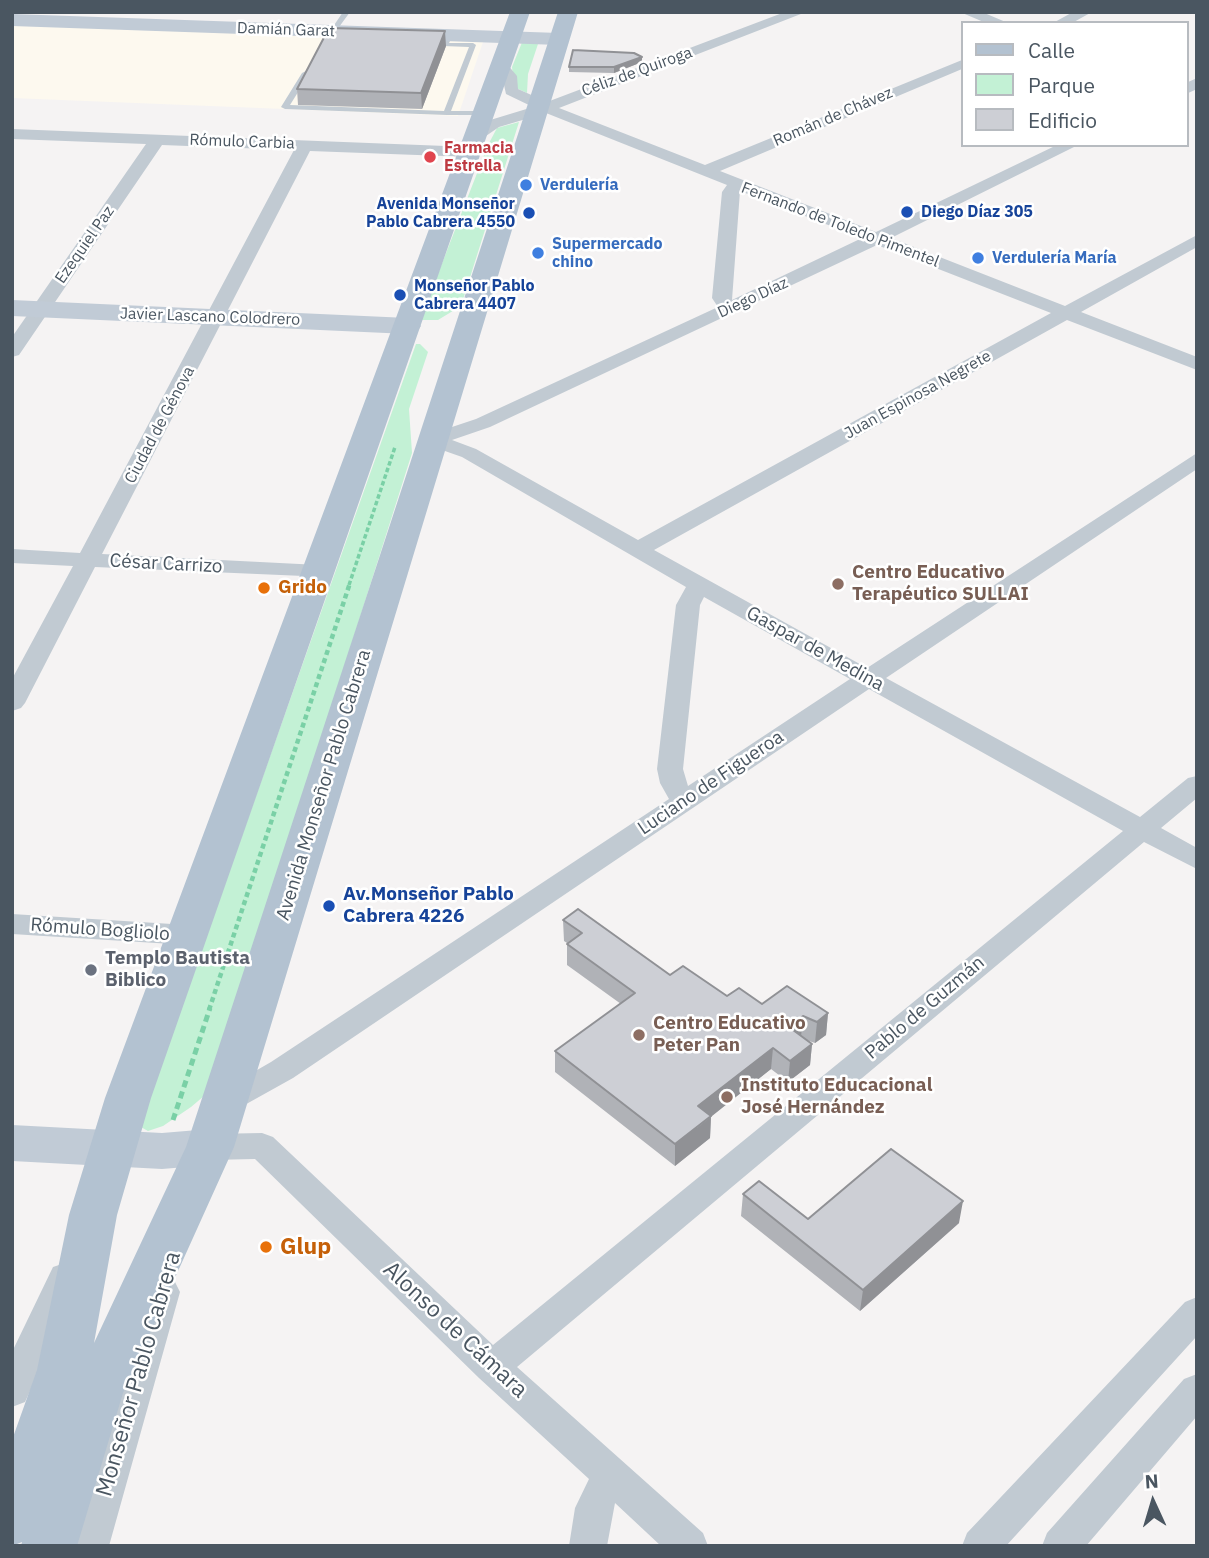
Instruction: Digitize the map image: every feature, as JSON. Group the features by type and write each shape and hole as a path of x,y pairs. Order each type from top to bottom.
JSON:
{"main road":[{"name":"Damián Garat","path":"68,12 450,35 515,26"},
{"name":"Damián Garat","path":"12,20 337,27 563,27"},
{"path":"12,1520 63,1370 93,1215 111,1150 319,572 426,325 474,143 515,26"},
{"name":"Avenida Monseñor Pablo Cabrera","path":"48,1546 97,1393 118,1342 187,1202 216,1126 414,441 474,308 547,107 563,27"},
{"name":"Javier Lascano Colodrero","path":"12,308 426,325"},
{"path":"426,325 465,317 474,308"},
{"path":"414,441 420,409 440,342 426,325"},
{"path":"12,1143 162,1151 216,1126"}],"street":[{"path":"749,12 756,33"},
{"path":"967,12 995,21"},
{"path":"1065,21 1085,12"},
{"name":"Céliz de Quiroga","path":"474,143 494,124 805,14"},
{"name":"Román de Chávez","path":"712,168 960,65"},
{"name":"Fernando de Toledo Pimentel","path":"502,67 509,76 511,91 547,107 712,168 1072,309 1197,351"},
{"name":"Rómulo Carbia","path":"12,134 305,145 474,143"},
{"name":"Ezequiel Paz","path":"12,351 158,139"},
{"name":"Ciudad de Génova","path":"12,703 218,317 305,145"},
{"name":"Diego Díaz","path":"414,441 483,423 729,309 1066,147"},
{"name":"Fernando de Toledo Pimentel","path":"712,168 737,184 883,236"},
{"path":"729,309 721,298 730,192 737,184"},
{"name":"Juan Espinosa Negrete","path":"639,549 1197,240"},
{"name":"Fernando de Toledo Pimentel","path":"1072,309 1197,364"},
{"name":"Gaspar de Medina","path":"414,441 469,453 699,585 1197,860"},
{"name":"Luciano de Figueroa","path":"216,1126 294,1063 1197,459"},
{"name":"César Carrizo","path":"12,556 319,572"},
{"path":"684,802 673,783 670,769 688,605 699,585"},
{"name":"Pablo de Guzmán","path":"492,1367 1197,784"},
{"name":"Rómulo Bogliolo","path":"12,924 188,936"},
{"name":"Alonso de Cámara","path":"216,1126 262,1146 492,1367 689,1546"},
{"name":"Monseñor Pablo Cabrera","path":"90,1546 187,1202"},
{"path":"12,1391 93,1215"},
{"path":"981,1546 1197,1312"},
{"path":"1060,1546 1197,1390"},
{"path":"588,1546 594,1508 611,1473"}],"lane":[{"path":"447,113 473,46 445,45 450,35"},
{"path":"312,64 285,107 486,113"}],"path":[{"path":"162,1151 414,441"}],"shaded area":[{"path":"12,25 483,42 458,116 12,98"}],"green space":[{"path":"523,40 538,44 528,74 527,93 514,87 512,67"},
{"path":"519,122 461,306 438,320 420,320 488,145 497,128"},
{"path":"416,344 420,344 428,352 409,409 412,453 214,1078 204,1096 191,1107 163,1126 148,1131 139,1126"}],"building":[{"path":"329,28 445,31 421,93 297,89"},
{"path":"573,50 634,53 642,57 614,67 569,67"},
{"path":"578,909 670,975 683,966 727,996 739,988 762,1004 787,986 828,1013 817,1022 803,1016 789,1027 812,1044 790,1061 773,1048 698,1106 711,1116 675,1144 555,1051 635,993 567,944 582,933 563,920"},
{"path":"891,1149 963,1201 863,1290 743,1194 759,1181 808,1219"}],"place":[{"name":"Farmacia Estrella","path":"430,157"},
{"name":"Verdulería","path":"526,185"},
{"name":"Diego Díaz 305","path":"907,212"},
{"name":"Avenida Monseñor Pablo Cabrera 4550","path":"529,213"},
{"name":"Supermercado chino","path":"538,253"},
{"name":"Verdulería María","path":"978,258"},
{"name":"Monseñor Pablo Cabrera 4407","path":"400,295"},
{"name":"Centro Educativo Terapéutico SULLAI","path":"838,584"},
{"name":"Grido","path":"264,588"},
{"name":"Av.Monseñor Pablo Cabrera 4226","path":"329,906"},
{"name":"Templo Bautista Biblico","path":"91,970"},
{"name":"Centro Educativo Peter Pan","path":"639,1035"},
{"name":"Instituto Educacional José Hernández","path":"727,1097"},
{"name":"Glup","path":"266,1247"}]}
